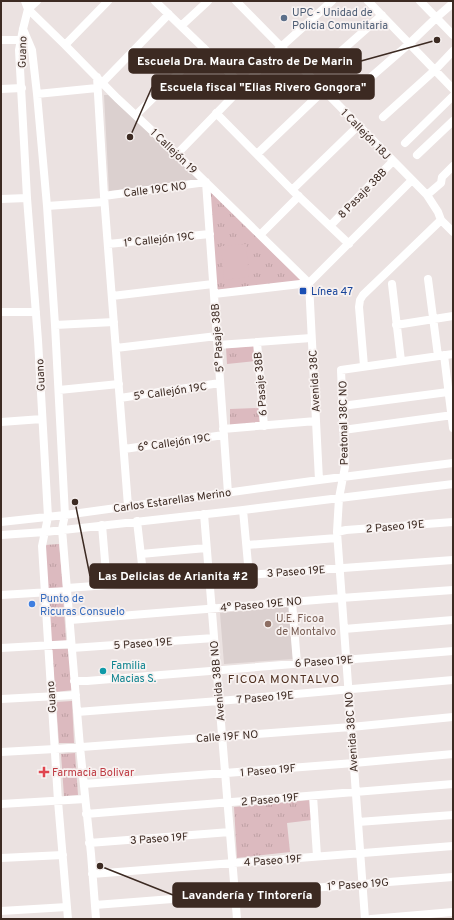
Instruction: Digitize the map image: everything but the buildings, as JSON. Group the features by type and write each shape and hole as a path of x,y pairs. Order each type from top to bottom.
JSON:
{"street":[{"name":"1 Callejón 19","path":"25,1 28,9 65,45 99,83 136,115 177,154 309,283"},
{"path":"23,29 28,9 37,1"},
{"path":"65,45 108,1"},
{"path":"155,1 243,86"},
{"path":"181,26 208,1"},
{"name":"1 Callejón 18J","path":"236,1 427,195 438,212 441,220 453,232"},
{"path":"177,154 281,47 332,1"},
{"path":"368,1 453,89"},
{"path":"420,1 453,34"},
{"path":"356,90 453,3"},
{"path":"37,94 99,83 169,14"},
{"path":"330,61 382,15"},
{"name":"Guano","path":"23,29 19,50 48,517 42,546 58,801 68,919"},
{"name":"Guano","path":"23,29 32,50 37,94 59,390 65,515 62,529 74,681 96,919"},
{"path":"1,40 21,40"},
{"path":"136,115 204,48"},
{"path":"383,116 435,70 453,51"},
{"path":"99,83 104,199 128,506"},
{"path":"1,89 22,88"},
{"path":"257,154 324,90"},
{"path":"405,143 453,96"},
{"path":"216,113 292,190 349,244"},
{"path":"417,155 453,121"},
{"path":"292,190 358,126"},
{"name":"8 Pasaje 38B","path":"330,226 393,161"},
{"path":"427,195 441,183 442,176 453,166"},
{"path":"214,294 309,283 412,180"},
{"name":"Calle 19C NO","path":"46,206 104,199 206,182"},
{"name":"5° Pasaje 38B","path":"206,182 228,493"},
{"path":"260,235 300,196"},
{"path":"1,199 27,198"},
{"path":"441,220 363,295 360,300 359,307 364,366 453,354"},
{"name":"1° Callejón 19C","path":"108,244 210,234"},
{"path":"428,279 453,428"},
{"name":"Avenida 38C","path":"309,283 319,480"},
{"path":"112,296 213,284"},
{"path":"392,284 401,361"},
{"path":"1,312 36,312"},
{"path":"396,325 453,316"},
{"path":"54,325 114,322"},
{"path":"116,348 217,336"},
{"path":"218,345 311,338"},
{"name":"6 Pasaje 38B","path":"257,342 264,426"},
{"name":"Peatonal 38C NO","path":"343,477 345,466 342,370 364,366"},
{"name":"5° Callejón 19C","path":"59,390 119,384"},
{"name":"5° Callejón 19C","path":"120,398 220,384"},
{"path":"342,406 448,392"},
{"path":"343,430 452,415"},
{"path":"1,422 42,418"},
{"name":"6° Callejón 19C","path":"124,449 264,426 316,421"},
{"name":"Carlos Estarellas Merino","path":"1,522 65,515 453,463"},
{"path":"339,498 343,477"},
{"name":"Carlos Estarellas Merino","path":"1,535 45,532 243,510 453,484"},
{"name":"Avenida 38C NO","path":"339,498 337,535 339,568 365,919"},
{"path":"243,510 249,575"},
{"name":"Avenida 38B NO","path":"204,514 237,919"},
{"path":"137,521 144,582"},
{"name":"2 Paseo 19E","path":"247,545 337,535 346,530 453,522"},
{"path":"102,525 107,585"},
{"path":"141,554 206,548"},
{"name":"3 Paseo 19E","path":"1,595 45,593 144,582 453,560"},
{"name":"4° Paseo 19E NO","path":"70,620 453,590"},
{"path":"292,602 297,663"},
{"path":"344,629 453,620"},
{"name":"5 Paseo 19E","path":"1,648 72,646 214,638"},
{"name":"6 Paseo 19E","path":"74,681 453,651"},
{"name":"7 Paseo 19E","path":"77,712 453,680"},
{"path":"1,699 76,695"},
{"name":"Calle 19F NO","path":"1,752 351,727 453,717"},
{"name":"1 Paseo 19F","path":"84,784 453,754"},
{"name":"2 Paseo 19F","path":"86,814 453,784"},
{"path":"313,796 317,856"},
{"path":"1,804 85,799"},
{"path":"358,822 453,815"},
{"name":"3 Paseo 19F","path":"89,843 230,832"},
{"name":"4 Paseo 19F","path":"92,874 453,846"},
{"path":"1,858 63,855"},
{"name":"1° Paseo 19G","path":"95,905 453,877"},
{"path":"1,911 67,907"},
{"path":"371,919 453,912"}],"shaded area":[{"path":"104,95 108,95 201,180 109,191"},
{"name":"U.E. Ficoa de Montalvo","path":"289,607 293,659 224,664 220,613"}],"green space":[{"path":"209,188 302,282 216,291"},
{"path":"246,244 249,277 224,280 221,246"},
{"path":"255,346 257,361 227,364 226,348"},
{"path":"259,408 260,424 230,425 230,409"},
{"path":"59,544 63,589 48,590 45,545"},
{"path":"63,596 66,641 51,642 48,598"},
{"path":"52,649 70,649 73,690 55,692"},
{"path":"72,701 74,743 59,743 56,702"},
{"path":"75,753 78,795 64,796 61,754"},
{"path":"311,800 312,820 287,823 290,852 237,858 234,807"}],"place":[{"name":"UPC - Unidad de Policia Comunitaria","path":"284,18"},
{"name":"Escuela Dra. Maura Castro de De Marin","path":"437,40"},
{"name":"Escuela fiscal \"Elias Rivero Gongora\"","path":"130,137"},
{"name":"Línea 47","path":"303,291"},
{"name":"Las Delicias de Arianita #2","path":"75,502"},
{"name":"Punto de Ricuras Consuelo","path":"32,604"},
{"name":"U.E. Ficoa de Montalvo","path":"268,624"},
{"name":"Familia Macias S.","path":"103,671"},
{"name":"Farmacia Bolivar","path":"44,772"},
{"name":"Lavandería y Tintorería","path":"100,866"}],"district":[{"name":"FICOA MONTALVO","path":"284,679"}]}
